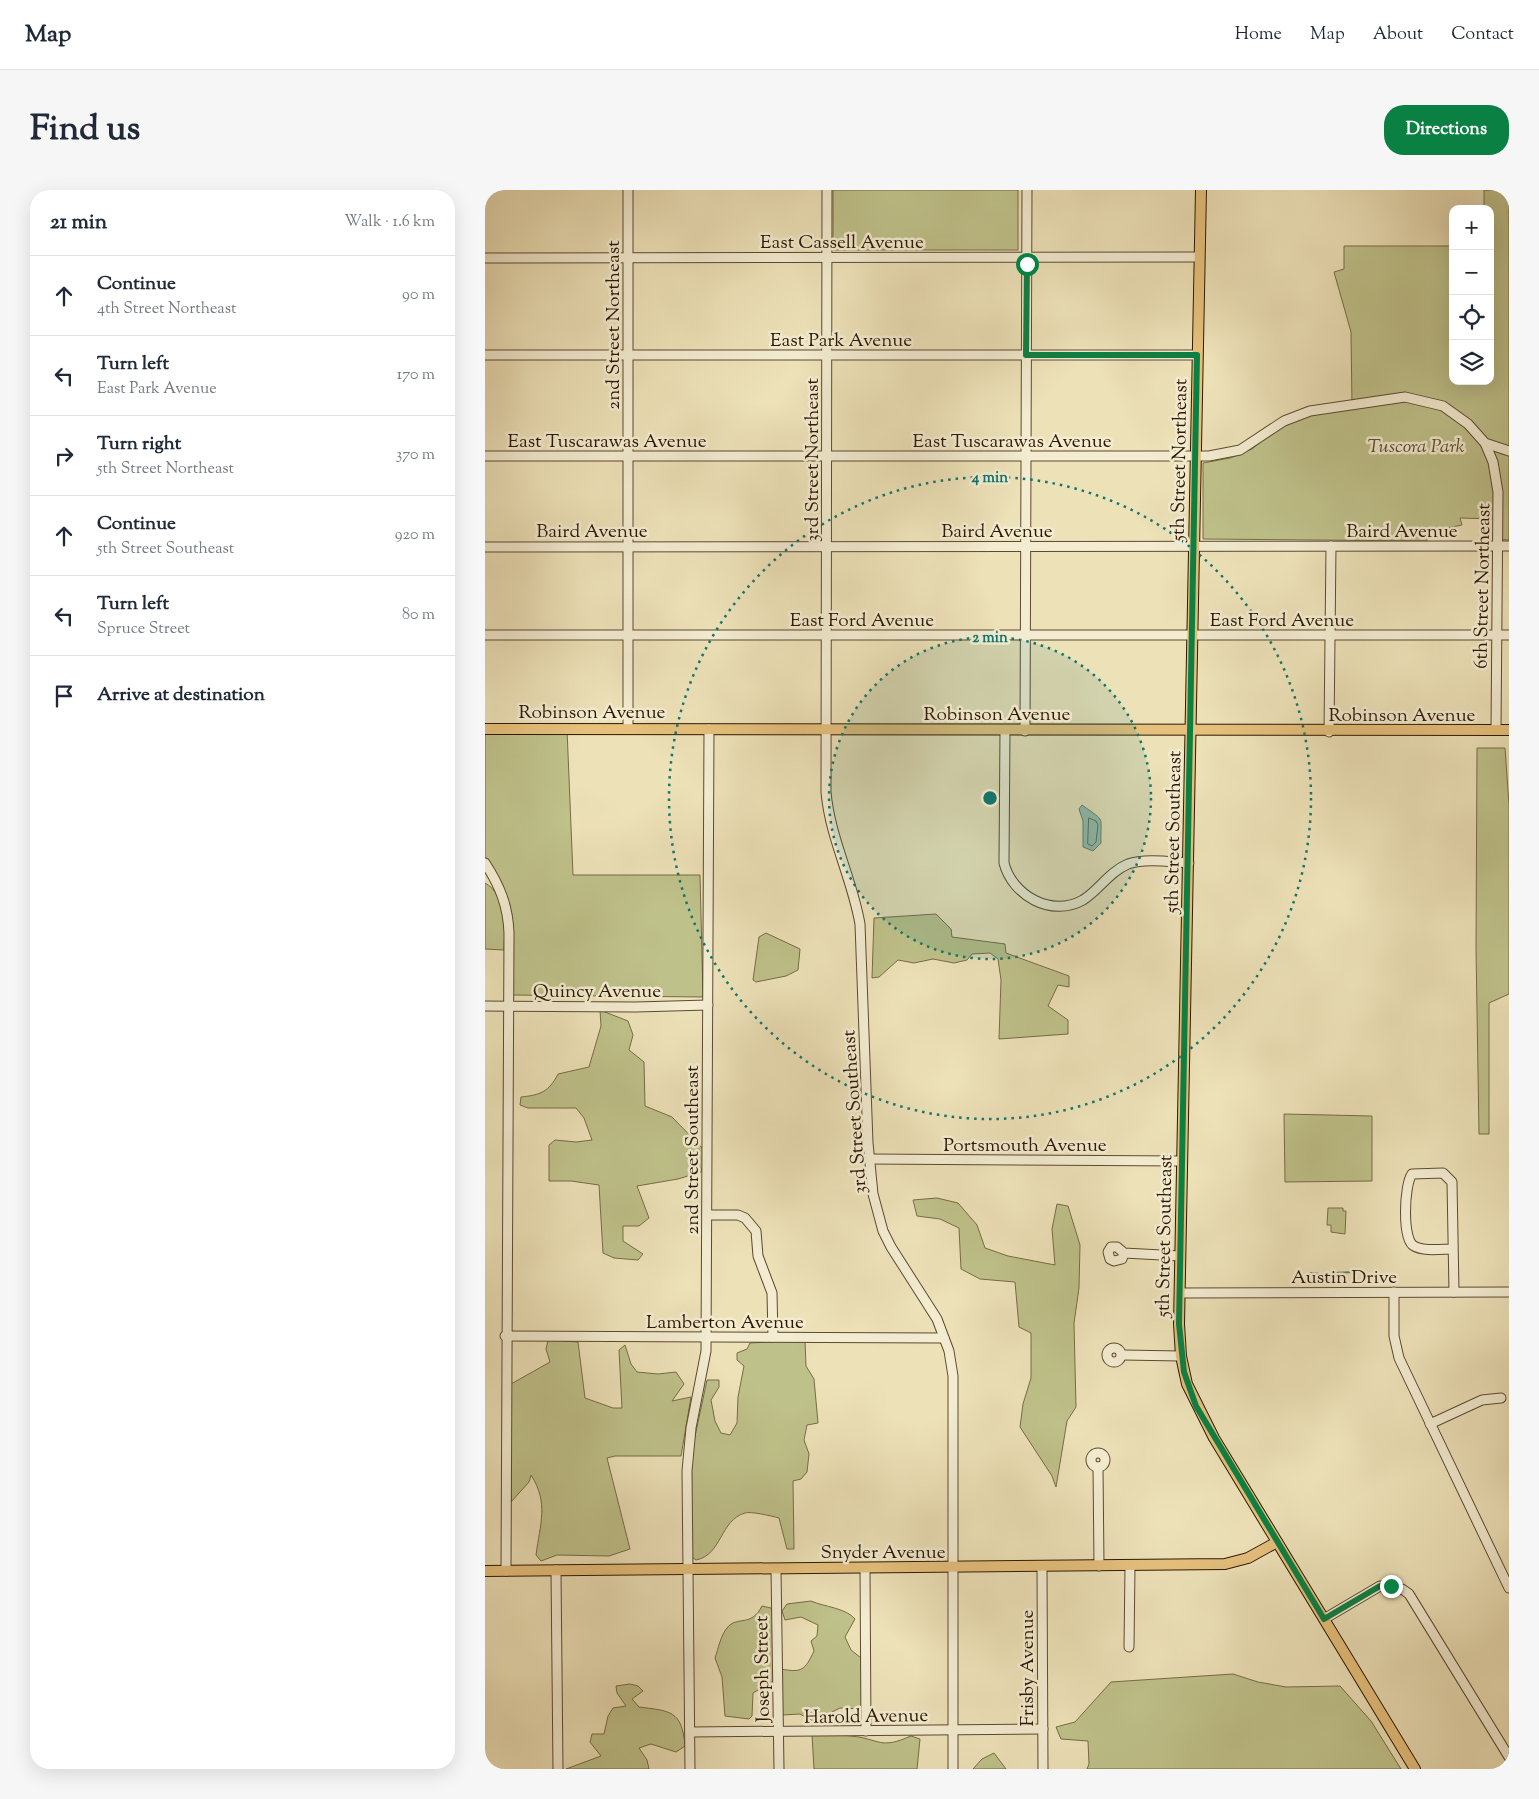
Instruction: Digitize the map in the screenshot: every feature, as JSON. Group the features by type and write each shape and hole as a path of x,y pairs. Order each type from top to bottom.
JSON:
{"main road":[{"name":"5th Street Northeast","path":"1191,731 1201,190"},
{"name":"Robinson Avenue","path":"485,729 1329,732 1509,730"},
{"name":"5th Street Southeast","path":"1191,731 1180,1256 1181,1356 1187,1384 1196,1406 1415,1769"},
{"name":"Snyder Avenue","path":"485,1571 1225,1564 1248,1558 1277,1542"}],"street":[{"name":"2nd Street Northeast","path":"628,190 628,729"},
{"name":"3rd Street Northeast","path":"827,190 827,730"},
{"path":"1025,730 1027,635 1025,546 1027,190"},
{"name":"East Cassell Avenue","path":"485,258 1199,257"},
{"name":"East Park Avenue","path":"485,355 1197,355"},
{"name":"East Tuscarawas Avenue","path":"485,456 1223,455 1240,450 1284,421 1310,411 1405,397 1443,406 1468,424 1485,443 1509,451"},
{"name":"6th Street Northeast","path":"1485,443 1494,468 1498,492 1496,730"},
{"path":"1329,732 1331,546"},
{"name":"Baird Avenue","path":"485,547 1509,546"},
{"name":"East Ford Avenue","path":"485,635 1509,635"},
{"name":"2nd Street Southeast","path":"690,1769 687,1458 704,1369 706,1337 709,729"},
{"name":"3rd Street Southeast","path":"827,730 826,792 829,819 854,895 860,924 869,1159 873,1194 883,1231 896,1255 930,1304 945,1338 951,1364 953,1388 953,1769"},
{"path":"1005,730 1004,863 1007,874 1022,893 1043,904 1063,906 1083,900 1112,873 1131,863 1189,863"},
{"path":"485,863 502,892 507,909 509,933 505,1336 506,1571"},
{"name":"Quincy Avenue","path":"485,1006 708,1005"},
{"name":"Portsmouth Avenue","path":"869,1159 1182,1161"},
{"path":"1453,1249 1421,1249 1412,1246 1407,1240 1406,1197 1408,1180 1412,1174 1443,1173 1452,1182 1454,1292"},
{"path":"707,1215 738,1215 745,1218 756,1231 758,1256 772,1293 773,1338"},
{"path":"1124,1253 1180,1256"},
{"path":"1394,1292 1397,1352 1509,1588"},
{"name":"Austin Drive","path":"1180,1293 1509,1292"},
{"name":"Lamberton Avenue","path":"505,1336 945,1338"},
{"path":"1123,1355 1181,1356"},
{"path":"1430,1424 1483,1400 1501,1398"},
{"path":"1099,1467 1099,1566"},
{"path":"1129,1566 1129,1647"},
{"name":"Frisby Avenue","path":"1042,1567 1043,1769"},
{"path":"865,1568 866,1731"},
{"name":"Joseph Street","path":"776,1569 779,1769"},
{"path":"555,1570 558,1769"},
{"path":"1324,1619 1380,1586 1402,1589 1409,1594 1509,1757"},
{"name":"Harold Avenue","path":"690,1732 1043,1729"}],"green space":[{"path":"833,190 1018,190 1018,250 833,250"},
{"name":"Tuscora Park","path":"1484,190 1509,190 1509,540 1493,539 1494,519 1460,518 1462,525 1427,532 1427,541 1203,539 1203,463 1230,458 1252,449 1278,428 1312,414 1352,406 1351,332 1334,272 1344,269 1344,246 1449,246 1449,385 1494,385 1494,205 1484,205"},
{"path":"485,729 567,729 573,875 700,875 703,997 512,995 513,924 508,900 504,899 485,863"},
{"path":"1477,748 1505,748 1509,805 1509,994 1489,1003 1489,1134 1479,1134 1476,949"},
{"path":"485,883 492,888 501,904 505,932 504,950 485,949"},
{"path":"936,914 951,929 952,937 1005,944 1006,953 1069,976 1069,987 1058,985 1048,1006 1068,1020 1068,1034 999,1039 1001,980 998,959 990,953 972,954 967,960 954,963 933,959 914,963 898,960 879,977 872,978 874,918"},
{"path":"766,933 800,949 798,970 786,976 756,982 753,980 759,937"},
{"path":"600,1010 628,1021 633,1035 629,1050 644,1062 645,1106 672,1117 707,1153 701,1172 678,1179 637,1186 649,1218 639,1226 623,1226 623,1241 643,1254 638,1260 614,1258 603,1253 599,1185 571,1181 549,1181 549,1145 555,1140 576,1142 592,1140 584,1118 576,1108 528,1108 520,1105 521,1097 539,1094 551,1085 558,1074 589,1067 601,1026"},
{"path":"1284,1114 1372,1116 1372,1181 1285,1182"},
{"path":"937,1198 958,1203 977,1225 985,1248 1008,1256 1055,1265 1052,1229 1057,1204 1068,1206 1080,1245 1079,1288 1074,1323 1076,1407 1067,1421 1056,1487 1052,1476 1020,1427 1023,1404 1031,1378 1031,1333 1019,1327 1015,1282 980,1279 961,1269 959,1228 940,1219 917,1216 913,1200"},
{"path":"1328,1208 1343,1208 1343,1211 1346,1211 1345,1234 1331,1232 1331,1225 1327,1225"},
{"path":"548,1340 578,1342 585,1398 613,1408 622,1408 619,1350 625,1345 631,1364 637,1372 658,1374 676,1372 684,1384 672,1401 691,1397 681,1456 615,1456 607,1458 630,1549 609,1556 557,1555 541,1561 536,1555 542,1504 537,1485 531,1475 529,1482 511,1502 511,1384 550,1362 546,1349"},
{"path":"805,1340 806,1366 814,1379 818,1423 807,1425 804,1440 809,1454 807,1472 801,1479 793,1481 794,1549 787,1549 779,1518 745,1513 730,1523 711,1552 705,1557 696,1560 692,1557 690,1460 707,1380 719,1380 719,1387 711,1400 715,1421 721,1433 730,1435 737,1423 738,1397 744,1366 737,1360 737,1353 747,1349 750,1343"},
{"path":"811,1601 846,1612 855,1619 845,1637 851,1650 861,1658 863,1709 840,1708 824,1716 823,1721 814,1722 800,1714 782,1715 781,1669 794,1671 805,1666 814,1651 811,1641 817,1636 818,1625 801,1617 785,1620 782,1611 787,1604"},
{"path":"762,1606 771,1608 775,1617 772,1631 775,1680 753,1693 752,1716 749,1719 725,1716 722,1677 715,1658 720,1642 731,1624 753,1617"},
{"path":"1233,1674 1258,1682 1286,1687 1340,1686 1371,1721 1401,1769 1087,1769 1089,1764 1088,1741 1061,1739 1056,1727 1075,1722 1111,1682"},
{"path":"630,1684 638,1686 643,1691 632,1699 639,1707 673,1714 681,1725 685,1746 676,1752 651,1744 639,1748 647,1760 649,1769 566,1769 601,1756 590,1742 592,1734 604,1734 608,1716 613,1708 626,1706 617,1693 616,1686"},
{"path":"812,1735 846,1735 886,1743 911,1736 920,1739 917,1769 814,1769"},
{"path":"994,1753 1006,1769 973,1769 982,1759"}],"water":[{"path":"1082,805 1101,820 1101,843 1093,851 1083,847 1083,821 1079,809"}],"waterway":[{"path":"1329,1278 1333,1273 1354,1272"},
{"path":"1311,1273 1328,1275"}],"route":[{"path":"1027,264 1026,355 1197,355 1191,798 1183,1076 1179,1324 1181,1356 1187,1384 1196,1406 1214,1438 1324,1619 1380,1586 1391,1586"}]}
